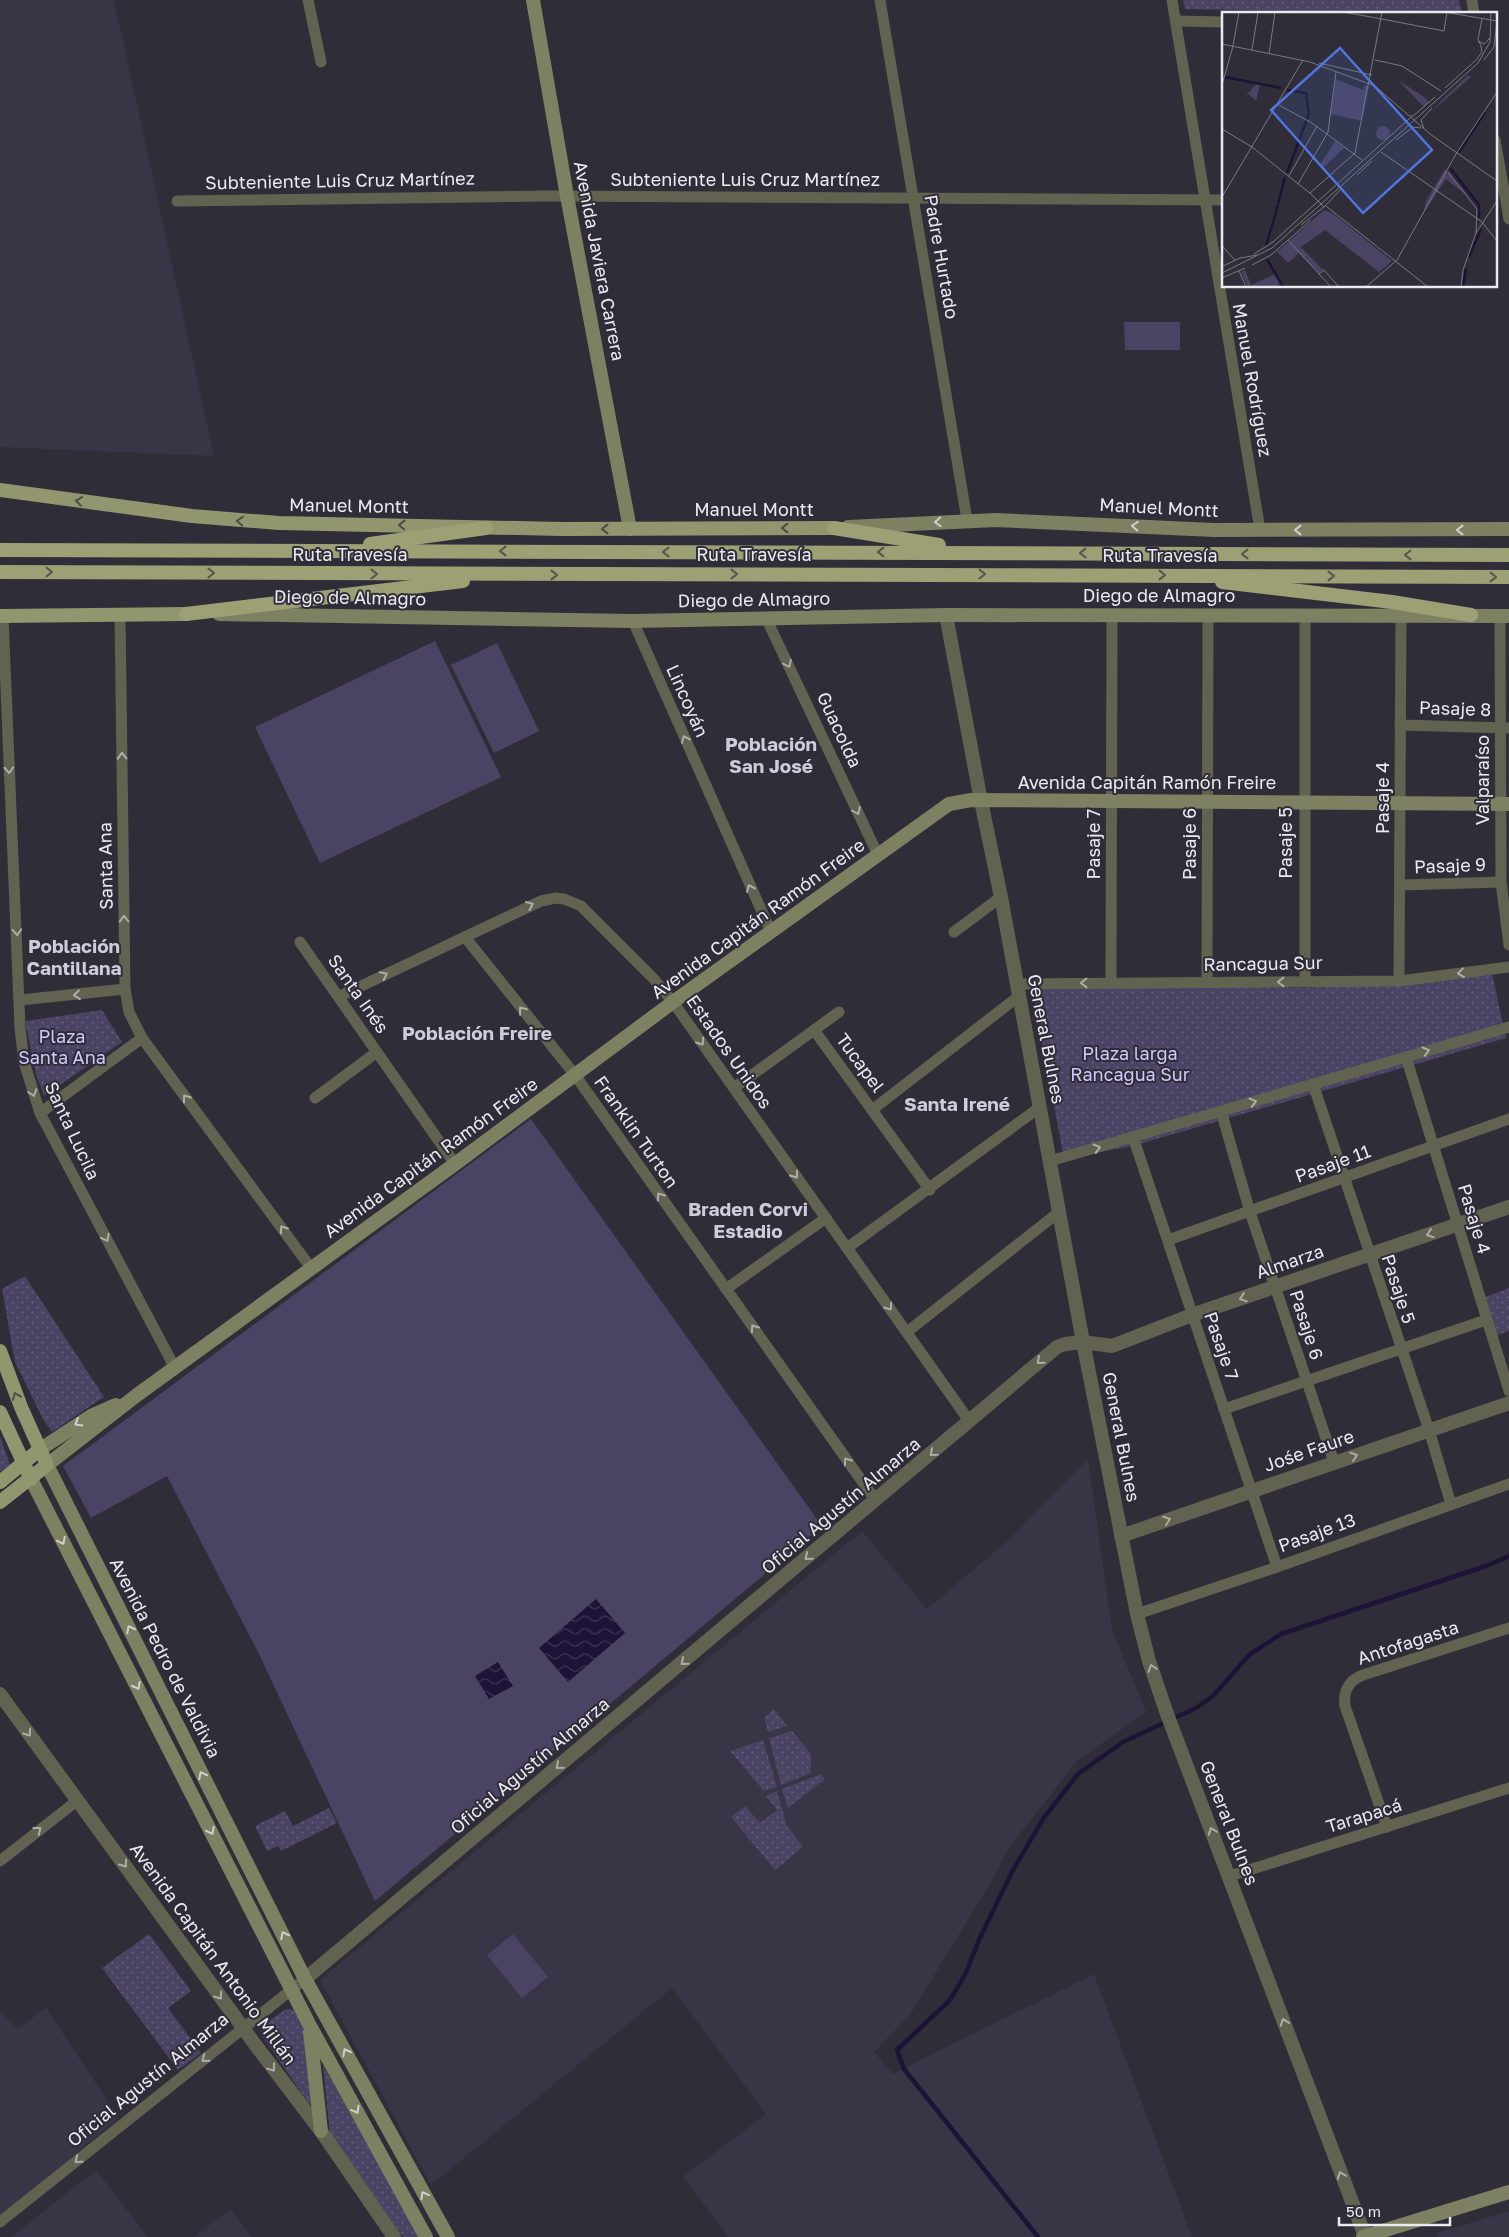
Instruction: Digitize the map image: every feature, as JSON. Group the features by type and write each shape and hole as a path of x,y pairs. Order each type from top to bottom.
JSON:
{"highway":[{"path":"320,551 486,528"},
{"path":"834,528 982,552"},
{"name":"Ruta Travesía","path":"0,550 1509,555"},
{"name":"Ruta Travesía","path":"0,572 1509,577"},
{"path":"186,614 413,588 506,575"},
{"path":"1194,576 1251,588 1392,602 1471,615"}],"main road":[{"name":"Avenida Javiera Carrera","path":"533,0 567,196 630,529"},
{"name":"Manuel Montt","path":"0,490 231,520 280,524 486,528 834,528 967,520 1044,520 1162,528 1260,530 1509,529"},
{"name":"Diego de Almagro","path":"1,616 186,614 632,621 767,620 946,615 1505,615"},
{"name":"Avenida Capitán Ramón Freire","path":"0,1502 137,1395 455,1164 673,1002 949,804 962,800 1505,804"},
{"name":"Avenida Pedro de Valdivia","path":"0,1351 39,1450 305,1979"},
{"name":"Avenida Capitán Ramón Freire","path":"0,1482 57,1436 91,1416 137,1395"},
{"path":"0,1412 30,1478 292,1990"},
{"path":"305,1979 448,2237"},
{"name":"Avenida Capitán Antonio Millán","path":"292,1990 426,2237"},
{"path":"309,2024 321,2131"},
{"path":"1364,2237 1509,2192"}],"street":[{"path":"308,0 320,62"},
{"name":"Padre Hurtado","path":"880,0 967,520"},
{"name":"Manuel Rodríguez","path":"1172,0 1203,200 1260,530"},
{"path":"1176,21 1222,22"},
{"path":"1496,147 1503,196 1509,219"},
{"name":"Subteniente Luis Cruz Martínez","path":"177,201 567,196 1222,200"},
{"name":"Santa Ana","path":"120,614 125,989 129,1012 142,1038 311,1268"},
{"name":"General Bulnes","path":"946,615 1001,897 1083,1342 1137,1614 1149,1661 1364,2237"},
{"name":"Pasaje 7","path":"1111,983 1112,615"},
{"name":"Pasaje 6","path":"1207,982 1208,615"},
{"name":"Pasaje 5","path":"1305,615 1305,981"},
{"name":"Pasaje 4","path":"1400,981 1401,615"},
{"name":"Valparaíso","path":"1505,615 1505,804 1501,882 1506,900 1509,945"},
{"name":"Santa Lucila","path":"1,616 24,1062 40,1113 175,1368"},
{"name":"Guacolda","path":"767,620 878,856"},
{"name":"Lincoyán","path":"632,621 771,932"},
{"name":"Pasaje 8","path":"1400,725 1505,728"},
{"name":"Pasaje 9","path":"1400,885 1501,882"},
{"path":"954,932 1001,897"},
{"name":"Estados Unidos","path":"340,996 540,900 556,898 574,902 591,914 673,1002 970,1422"},
{"name":"Franklin Turton","path":"465,936 574,1075 876,1501"},
{"name":"Santa Inés","path":"300,942 340,996 455,1164"},
{"name":"Rancagua Sur","path":"1018,990 1111,983 1400,981 1509,967"},
{"path":"20,1000 125,989"},
{"path":"872,1110 1018,990"},
{"path":"734,1088 839,1012"},
{"path":"1050,1162 1509,1027"},
{"name":"Tucapel","path":"814,1030 930,1190"},
{"path":"40,1113 142,1038"},
{"path":"315,1098 377,1052"},
{"name":"Pasaje 4","path":"1406,1057 1509,1391"},
{"name":"Pasaje 5","path":"1313,1084 1368,1255 1429,1430 1451,1504"},
{"path":"847,1248 930,1190 1040,1107"},
{"name":"Pasaje 6","path":"1221,1111 1250,1212 1334,1462"},
{"name":"Pasaje 11","path":"1168,1240 1509,1120"},
{"name":"Pasaje 7","path":"1133,1137 1277,1567"},
{"name":"Almarza","path":"1083,1342 1112,1346 1192,1315 1509,1207"},
{"path":"907,1332 1059,1212"},
{"path":"726,1289 826,1218"},
{"path":"1224,1409 1486,1320"},
{"name":"Oficial Agustín Almarza","path":"0,2222 292,1990 1057,1347 1083,1342"},
{"name":"Jośe Faure","path":"1121,1536 1509,1403"},
{"name":"Pasaje 13","path":"1137,1614 1277,1567 1509,1484"},
{"name":"Antofagasta","path":"1387,1827 1346,1706 1347,1688 1354,1680 1363,1675 1509,1628"},
{"name":"Avenida Capitán Antonio Millán","path":"0,1694 243,2029 321,2131 394,2237"},
{"name":"Tarapacá","path":"1230,1876 1509,1788"},
{"path":"0,1861 78,1800"}],"shaded area":[{"path":"0,0 114,0 214,456 0,447"},
{"path":"1088,1459 1112,1629 1146,1712 1077,1761 1008,1849 998,1870 910,2015 874,2052 893,2074 1094,1974 1192,2237 729,2237 683,2177 766,2114 672,1988 431,2185 320,1980 862,1531 927,1609 1006,1542"},
{"path":"46,2008 119,2118 0,2217 0,2011 17,2029"},
{"path":"96,2170 148,2237 11,2237"},
{"path":"230,2209 252,2237 194,2237"},
{"path":"1509,2211 1509,2237 1438,2237 1437,2233"}],"green space":[{"path":"1183,0 1459,0 1462,12 1351,12 1185,9"},
{"path":"1124,322 1180,322 1180,350 1125,350"},
{"path":"435,641 501,777 320,863 255,727"},
{"path":"497,643 539,731 494,753 451,665"},
{"name":"Plaza larga Rancagua Sur","path":"1492,973 1506,1038 1132,1146 1064,1159 1032,988 1196,985 1296,988 1405,984"},
{"name":"Plaza Santa Ana","path":"102,1010 122,1042 44,1096 36,1074 25,1021"},
{"path":"531,1119 822,1526 375,1901 259,1654 167,1476 91,1518 63,1466"},
{"path":"25,1276 104,1397 52,1432 43,1419 15,1362 2,1289"},
{"path":"1509,1288 1509,1331 1492,1337 1480,1299"},
{"path":"0,1436 10,1465 0,1472"},
{"path":"774,1709 787,1726 768,1732 764,1718"},
{"path":"792,1731 811,1754 811,1773 781,1785 769,1738"},
{"path":"763,1740 777,1787 764,1791 730,1751"},
{"path":"821,1774 825,1779 788,1808 782,1789"},
{"path":"777,1791 787,1826 803,1847 775,1870 731,1817 745,1806 760,1823 777,1810 766,1796"},
{"path":"329,1808 337,1823 281,1851 278,1846 267,1851 255,1826 285,1811 293,1826"},
{"path":"149,1934 191,1991 168,2008 201,2053 178,2070 102,1968"},
{"path":"513,1934 548,1977 522,1998 487,1955"},
{"path":"286,2009 294,2010 304,2026 311,2103 309,2104 261,2034 263,2025"},
{"path":"323,2065 419,2237 403,2237 330,2135"}],"water":[{"path":"596,1599 625,1633 568,1682 539,1648"},
{"path":"498,1662 513,1686 489,1699 475,1676"}],"waterway":[{"path":"1038,2237 904,2069 897,2050 950,2000 965,1975 979,1940 1012,1872 1043,1819 1078,1774 1123,1742 1196,1708 1213,1696 1249,1655 1281,1634 1486,1566 1509,1556"}],"district":[{"name":"Población San José","path":"771,755"},
{"name":"Población Cantillana","path":"74,957"},
{"name":"Población Freire","path":"477,1033"},
{"name":"Santa Irené","path":"957,1104"},
{"name":"Braden Corvi Estadio","path":"748,1220"}]}
